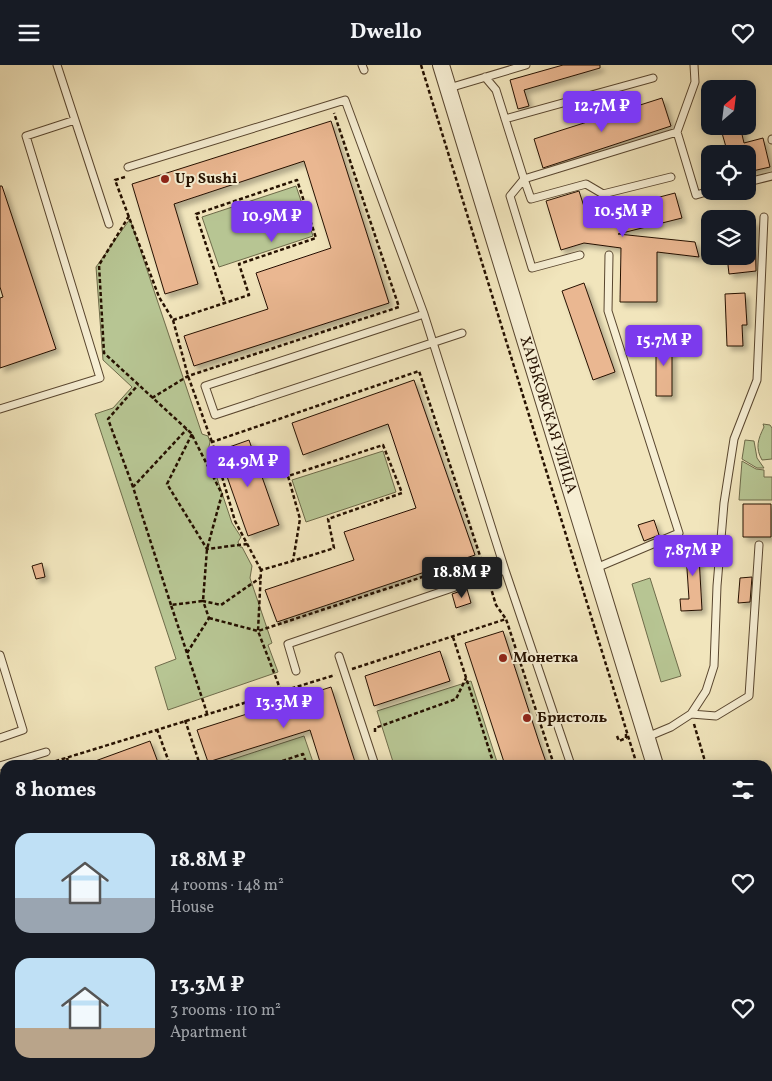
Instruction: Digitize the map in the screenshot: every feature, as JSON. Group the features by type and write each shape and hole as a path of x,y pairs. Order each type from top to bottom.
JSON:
{"street":[{"name":"ХАРЬКОВСКАЯ УЛИЦА","path":"441,65 654,760"}],"lane":[{"path":"57,65 109,224"},
{"path":"448,89 526,65"},
{"path":"694,65 695,82 677,132 696,195 701,194"},
{"path":"484,77 496,90 531,199 586,184 603,193 671,177"},
{"path":"505,119 654,78"},
{"path":"128,167 345,100 434,343 506,570 569,760"},
{"path":"0,409 100,378 26,136 75,120"},
{"path":"580,255 532,269 510,196 524,179 677,132"},
{"path":"756,180 772,176"},
{"path":"647,737 671,727 691,714 706,691 714,666 717,586 727,485 734,439 757,380 764,217"},
{"path":"596,568 679,533 608,311 609,255"},
{"path":"424,314 205,386 215,415 462,333"},
{"path":"691,714 716,716 750,695 759,545"},
{"path":"296,671 288,644 506,570"},
{"path":"0,655 23,730 0,738"},
{"path":"340,656 372,760"},
{"path":"0,685 9,683"},
{"path":"20,760 46,752"}],"path":[{"path":"421,65 635,760"},
{"path":"152,398 188,376 399,307 333,110"},
{"path":"134,174 115,180 159,297 173,320 188,376 212,442 235,521 261,570 258,631 281,691"},
{"path":"173,320 226,303 249,295 239,264 316,238 297,180 196,214 226,303"},
{"path":"129,216 99,265 104,353 192,434 222,494 207,549 203,601 210,618"},
{"path":"212,442 419,371 496,605 506,619 552,760"},
{"path":"138,385 108,419 133,487 207,713"},
{"path":"133,487 186,429"},
{"path":"192,434 167,484 207,549"},
{"path":"261,570 293,561 334,548 328,519 402,493 383,445 288,476 300,519 293,561"},
{"path":"207,549 247,544"},
{"path":"210,618 258,631 480,558"},
{"path":"171,605 203,601 221,605 260,578"},
{"path":"187,653 210,618"},
{"path":"58,760 506,619"},
{"path":"453,637 492,760"},
{"path":"375,737 375,728 456,699 466,677"},
{"path":"691,714 705,760"},
{"path":"185,720 198,760"},
{"path":"157,729 168,760"},
{"path":"617,736 619,741 626,738 625,734 627,733"},
{"path":"285,760 303,754 305,760"}],"green space":[{"path":"296,186 313,236 219,267 202,217"},
{"path":"130,219 202,434 208,436 210,442 208,451 232,523 241,537 238,542 252,566 250,578 272,643 268,645 278,672 168,710 155,667 176,659 95,414 113,408 132,387 103,360 96,267"},
{"path":"763,424 770,425 772,428 772,459 762,460 759,451 758,443 764,427"},
{"path":"745,440 754,441 757,458 764,468 757,468 742,459"},
{"path":"383,451 396,492 306,522 292,480"},
{"path":"742,461 756,469 764,470 764,477 772,477 772,500 739,500"},
{"path":"650,578 681,676 661,682 632,584"},
{"path":"471,681 496,760 392,760 377,711"},
{"path":"304,736 312,760 230,760"}],"building":[{"path":"563,65 600,65 600,68 524,90 529,106 518,109 510,80"},
{"path":"662,98 671,126 543,168 534,139"},
{"path":"331,121 389,303 194,366 184,336 268,309 256,273 331,248 304,161 174,204 198,284 165,294 132,184"},
{"path":"723,135 742,135 744,143 763,138 770,167 756,170 756,145 725,145"},
{"path":"0,186 2,186 56,349 0,368 0,298 3,297 0,287"},
{"path":"579,191 587,216 675,193 682,218 618,234 695,242 699,257 657,252 657,302 620,302 621,248 584,243 561,250 546,201"},
{"path":"728,265 756,265 756,271 729,274"},
{"path":"584,283 615,372 593,380 562,291"},
{"path":"745,293 747,325 742,325 743,346 727,346 725,294"},
{"path":"656,337 672,337 672,396 656,396"},
{"path":"414,380 475,555 277,622 265,590 354,560 344,532 416,508 388,424 303,455 292,423"},
{"path":"249,440 279,525 248,536 218,451"},
{"path":"743,504 771,504 771,537 743,537"},
{"path":"654,520 659,535 644,541 638,525"},
{"path":"685,539 698,539 702,610 681,611 680,599 689,599"},
{"path":"42,563 45,577 36,579 32,566"},
{"path":"752,577 750,602 738,603 740,578"},
{"path":"467,589 471,603 456,608 452,594"},
{"path":"503,631 545,760 503,760 465,643"},
{"path":"440,651 450,681 374,706 365,676"},
{"path":"331,687 354,760 319,760 310,730 214,760 207,760 197,730"},
{"path":"150,741 157,760 98,760"}],"place":[{"name":"Up Sushi","path":"165,179"},
{"name":"Монетка","path":"503,658"},
{"name":"Бристоль","path":"527,718"}]}
